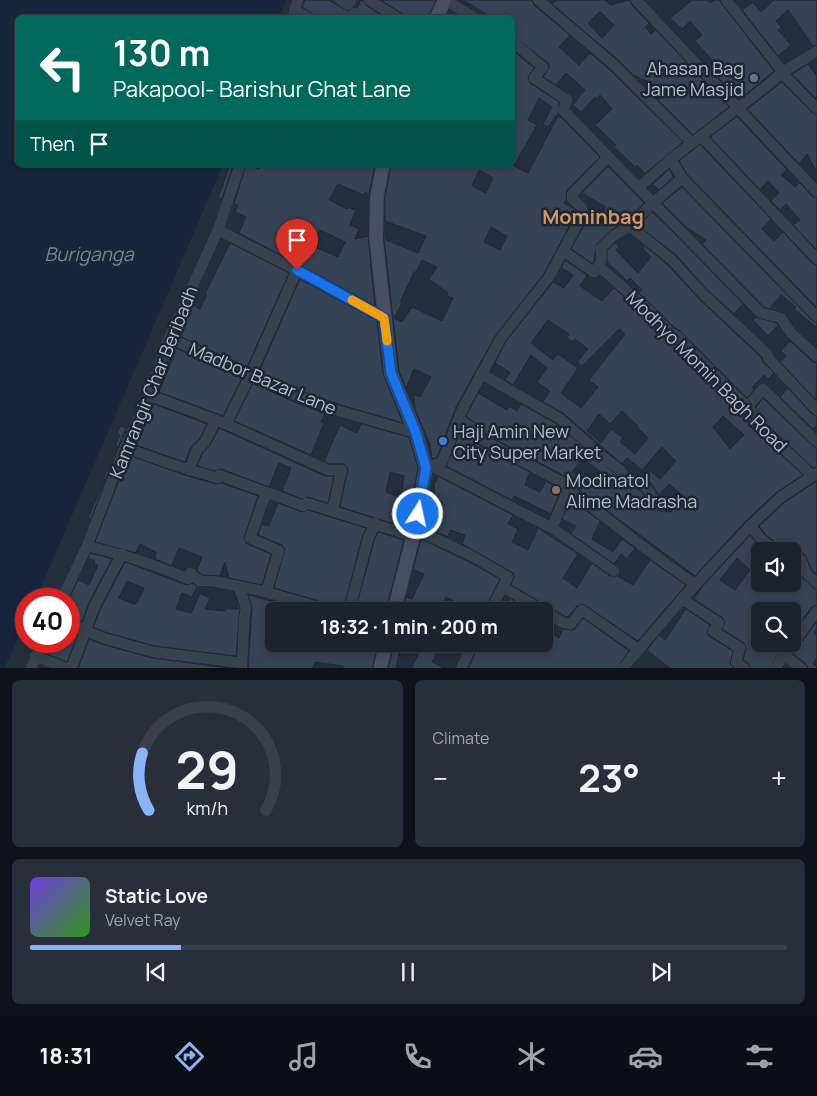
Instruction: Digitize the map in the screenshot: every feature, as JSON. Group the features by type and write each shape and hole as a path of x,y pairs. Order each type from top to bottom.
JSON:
{"street":[{"path":"293,14 298,0"},
{"path":"340,0 348,5 351,0"},
{"path":"369,0 393,15"},
{"path":"438,15 445,0 470,15"},
{"path":"538,0 613,64 692,143"},
{"path":"636,0 817,192"},
{"path":"726,0 783,73 817,109"},
{"path":"515,44 543,67 534,78 567,100 563,110 608,157 761,313 781,318 791,333 817,357"},
{"path":"638,188 671,159 783,73 817,51"},
{"path":"701,136 817,259"},
{"path":"429,467 442,462 462,410 502,338 549,277 583,214 582,208 572,198 572,194 608,157"},
{"path":"671,159 682,178 817,317"},
{"name":"Kamrangir Char Beribadh","path":"67,588 87,546 125,447 149,395 169,338 218,230 239,167"},
{"path":"383,167 377,196 376,239 391,373 429,467 396,602"},
{"path":"563,251 594,272 600,267 602,259 601,248 613,236 630,226 653,202 682,178"},
{"path":"630,226 672,260 702,294 767,354 768,358 817,410"},
{"path":"218,230 297,270 384,318"},
{"name":"Modhyo Momin Bagh Road","path":"600,267 654,315 670,332 677,336 752,412 754,421 815,474"},
{"path":"226,424 251,374 297,270"},
{"name":"Madbor Bazar Lane","path":"169,338 297,396 336,410 416,433"},
{"path":"482,374 559,418 620,470 626,478 645,486 654,499 662,506"},
{"path":"747,407 763,389 817,442"},
{"path":"149,395 226,424 328,470 342,470 336,489 337,497 332,510"},
{"path":"459,419 472,428 483,440 569,486 573,492 696,585"},
{"path":"189,470 197,450 205,442 216,420"},
{"path":"125,447 148,457 189,470 218,478 219,475 304,506 306,503 414,532 472,556 508,577 495,602"},
{"path":"429,467 552,528 614,571"},
{"path":"622,668 682,599 750,526 781,497 815,474"},
{"path":"552,528 569,486"},
{"path":"266,493 250,538 279,550 266,592"},
{"path":"351,602 368,539 375,523"},
{"path":"750,526 764,542"},
{"path":"87,546 122,554 160,566 188,579 190,574 200,581 213,581 266,592 300,602"},
{"path":"36,656 70,668 95,605 122,554"},
{"path":"801,560 807,574 817,584"},
{"path":"80,628 103,638 154,652 242,666 246,607 239,587"},
{"path":"503,587 564,623 571,624 582,610 638,649"},
{"path":"682,599 719,623 713,631 740,648 733,665 745,668"},
{"path":"775,668 817,611"},
{"path":"380,668 384,652"},
{"path":"461,668 470,652"},
{"path":"31,668 37,653"},
{"path":"784,656 802,668"}],"water":[{"name":"Buriganga","path":"0,0 286,0 280,15 15,15 15,167 222,167 41,588 15,588 15,644 4,668 0,668"}],"building":[{"path":"305,0 328,0 348,11 354,7 357,8 361,0 363,0 366,5 381,15 313,15 302,7"},
{"path":"381,0 436,0 429,15 402,15"},
{"path":"463,0 532,0 534,5 570,35 559,47 579,65 590,53 609,69 683,142 645,174 637,165 635,167 614,147 616,145 595,125 612,109 600,95 597,99 595,97 581,112 573,105 585,90 566,73 556,85 543,77 549,68 549,64 515,37 515,15 488,15"},
{"path":"557,0 605,0 610,5 630,0 631,4 649,23 645,27 651,34 656,30 729,107 693,135 658,100 663,94 653,84 633,75 552,4","holes":["600,11 614,25 602,38 588,23"]},
{"path":"692,0 707,0 710,3 719,0 774,71 739,100 709,68 715,63 695,41 702,35 690,21 682,29 670,18"},
{"path":"774,0 817,0 817,45 813,46 788,10 776,21 781,27 778,30 791,45 778,56 742,10 753,2 761,12"},
{"path":"515,52 534,68 528,77 530,83 559,102 558,113 548,127 543,124 552,107 539,98 528,120 537,125 515,164"},
{"path":"808,64 817,76 817,96 815,98 792,74"},
{"path":"782,82 817,115 817,173 807,154 799,164 747,109"},
{"path":"558,116 600,157 567,190 564,203 574,209 576,213 544,274 496,335 456,407 437,457 432,459 430,444 416,412 413,394 420,397 431,377 414,369 406,388 399,371 384,239 384,234 386,233 386,240 418,253 426,236 385,221 385,197 391,167 515,166 528,173","holes":["479,170 493,178 486,193 472,186","491,227 507,236 500,250 484,242","422,260 437,267 429,279 448,293 447,296 453,298 442,321 412,307 402,322 394,318 414,272 416,272"]},
{"path":"737,116 787,170 781,175 795,187 800,183 812,196 817,198 817,250 793,225 800,220 786,204 780,210 771,201 779,193 768,181 760,190 710,137"},
{"path":"700,144 771,219 762,229 774,241 783,232 812,263 817,265 817,308 687,174 679,161"},
{"path":"608,166 644,203 626,221 610,231 597,244 593,264 571,249 586,222 592,226 606,207 582,193"},
{"path":"229,167 232,167 222,199 218,198"},
{"path":"245,167 259,169 260,167 375,167 369,194 365,192 364,195 338,184 329,200 347,209 348,207 356,210 350,225 359,229 355,239 368,236 375,306 239,233 246,217 235,212 238,205 234,204","holes":["320,230 345,242 338,257 313,246"]},
{"path":"669,169 674,177 659,190 653,184"},
{"path":"682,187 817,323 817,328 794,309 796,307 781,295 769,309 764,307 702,244 706,240 686,227 662,203"},
{"path":"652,212 749,310 743,304 734,314 707,290 677,256 639,226"},
{"path":"639,241 668,265 699,299 761,357 763,362 774,373 768,379 764,375 752,387 754,390 747,398 639,293 642,290 630,278 627,281 607,262 607,250 615,243 619,246 616,250 638,273 651,257 643,249 644,247"},
{"path":"230,243 289,273 247,367 177,335 191,304 200,309 207,294 205,294"},
{"path":"565,260 587,275 580,286 602,301 614,288 650,319 746,415 750,426 803,475 777,492 746,521 695,576 578,489 572,480 487,435 466,416 478,393 507,410 509,406 517,411 521,404 555,423 616,474 621,482 641,491 649,503 659,511 671,512 686,498 669,484 659,495 650,482 644,479 650,471 660,479 676,461 662,447 642,470 627,458 622,464 563,413 543,402 550,391 537,382 547,368 531,355 513,385 505,380 510,372 495,363 506,341 553,282 564,288 573,275 561,268","holes":["548,320 569,334 567,338 573,342 575,339 588,349 577,362 582,366 619,329 625,334 589,380 598,387 581,408 561,393 578,368 558,354 553,360 531,343","622,411 648,438 635,454 620,442 623,438 611,429 601,443 587,431 599,414 610,424","723,416 744,435 730,449 713,427","582,459 600,471 591,485 572,472"]},
{"path":"300,279 377,321 383,374 403,423 338,404 299,390 259,372"},
{"path":"756,317 777,323 778,325 768,336 753,320"},
{"path":"790,341 813,362 817,363 816,400 780,362 786,356 781,351"},
{"path":"173,347 242,378 223,416 159,392 174,355 170,353"},
{"path":"253,383 294,402 325,413 321,422 324,423 311,455 234,421"},
{"path":"788,388 812,414 817,416 817,426 813,429 780,397"},
{"path":"763,398 817,448 817,467 813,468 760,418 756,407"},
{"path":"154,404 207,424 200,438 191,447 185,462 133,444 150,407 152,408"},
{"path":"127,422 129,422 118,447 115,446 120,435 117,434 120,426 125,428"},
{"path":"361,424 409,437 418,468 407,528 340,507 348,469 344,464 329,464 324,461 340,425 357,433","holes":["390,472 404,476 401,498 386,492"]},
{"path":"219,428 325,476 334,476 328,503 308,497 302,499 282,491 291,468 279,463 269,487 221,469 215,471 197,466 202,454 210,445"},
{"path":"462,428 480,446 530,472 525,485 540,492 546,481 561,489 551,514 514,496 512,500 446,466"},
{"path":"129,455 187,476 216,484 222,483 258,496 244,538 247,544 271,554 262,585 229,578 225,562 220,576 202,575 197,570 202,557 179,548 172,565 184,571 155,559 156,552 140,544 136,553 95,542"},
{"path":"107,470 109,471 91,519 88,518 105,479 103,479"},
{"path":"438,476 513,515 508,524 518,529 512,542 528,550 538,528 578,554 563,578 577,588 592,563 610,576 617,576 633,585 650,560 686,585 638,641 583,604 577,606 566,617 553,609 553,602 540,602 511,585 514,577 513,573 462,544 465,535 450,530 448,537 424,526 430,495 432,502 435,501 434,485"},
{"path":"817,481 817,575 812,570 805,555 801,552 801,542 775,542 767,536 759,526 785,502"},
{"path":"571,499 600,521 592,539 613,552 622,539 635,548 627,559 621,554 614,564 571,534 576,526 562,519"},
{"path":"278,503 302,512 308,510 366,528 345,602 323,602 274,588 285,549 282,545 258,535 262,524 269,526"},
{"path":"378,532 404,540 388,602 357,602"},
{"path":"750,535 756,542 751,542 751,592 801,592 801,581 803,578 817,590 817,605 812,607 801,621 801,602 751,602 751,652 780,652 770,668 751,668 749,664 743,660 746,649 744,643 722,629 725,623 723,618 694,599 702,587","holes":["737,558 750,570 735,590 720,580"]},
{"path":"421,539 500,579 488,602 456,602 446,597 444,602 405,602 406,597 412,599 424,574 413,569"},
{"path":"90,553 112,559 89,602 82,622 80,621 80,588 74,588 78,580 89,585 98,565 94,564 95,561 88,558"},
{"path":"125,562 186,585 193,583 197,586 192,597 182,593 176,609 191,613 200,593 210,598 205,609 225,611 225,609 238,609 234,592 240,608 236,656 155,646 105,632 93,627","holes":["127,581 144,588 137,603 134,604 119,598"]},
{"path":"248,595 275,602 265,602 265,652 376,652 372,668 343,668 343,666 315,662 312,668 248,668 252,608"},
{"path":"510,598 517,602 508,602"},
{"path":"686,609 710,625 707,631 709,636 733,651 730,663 733,668 670,668 647,650 659,635 665,640"},
{"path":"583,618 629,651 617,668 468,668 475,652 553,652 553,634 559,638 563,629 574,630"},
{"path":"817,621 817,628 814,633 817,636 817,658 813,664 817,668 808,668 806,664 793,654 794,652 801,652 801,643"},
{"path":"89,639 152,658 228,668 78,668"},
{"path":"392,652 399,652 396,668 388,668"},
{"path":"419,652 437,652 432,662 444,668 411,668"},
{"path":"44,653 71,653 67,662"}],"slow traffic":[{"path":"352,300 384,318 387,341"}],"place":[{"name":"Ahasan Bag Jame Masjid","path":"754,78"},
{"name":"Haji Amin New City Super Market","path":"443,441"},
{"name":"Modinatol Alime Madrasha","path":"556,490"}],"district":[{"name":"Mominbag","path":"593,216"}],"route":[{"path":"297,270 384,318 391,373 416,433 426,468 418,514"}]}
